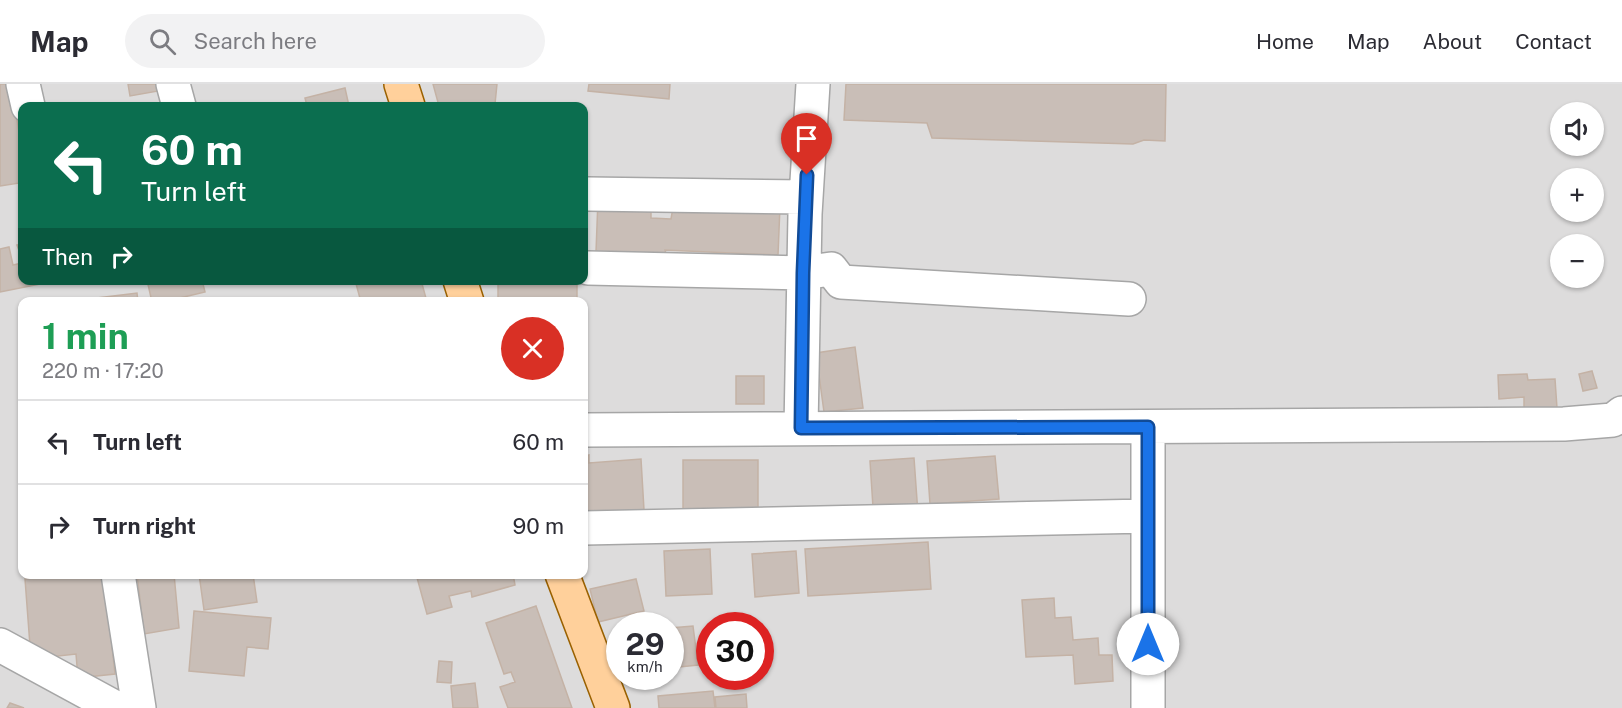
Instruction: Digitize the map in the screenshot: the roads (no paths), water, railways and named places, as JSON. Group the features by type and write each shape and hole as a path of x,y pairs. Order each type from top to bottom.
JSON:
{"main road":[{"path":"401,84 407,102"},
{"path":"564,579 613,708"}],"street":[{"path":"23,84 27,102"},
{"path":"173,84 178,102"},
{"path":"801,428 803,273 813,84"},
{"path":"588,194 806,197"},
{"path":"588,268 803,273 831,269 841,282 1129,299"},
{"path":"588,430 1564,424 1613,420 1622,413"},
{"path":"1148,427 1148,708"},
{"path":"588,528 1148,516"},
{"path":"119,579 139,708"},
{"path":"0,645 115,708"}]}
